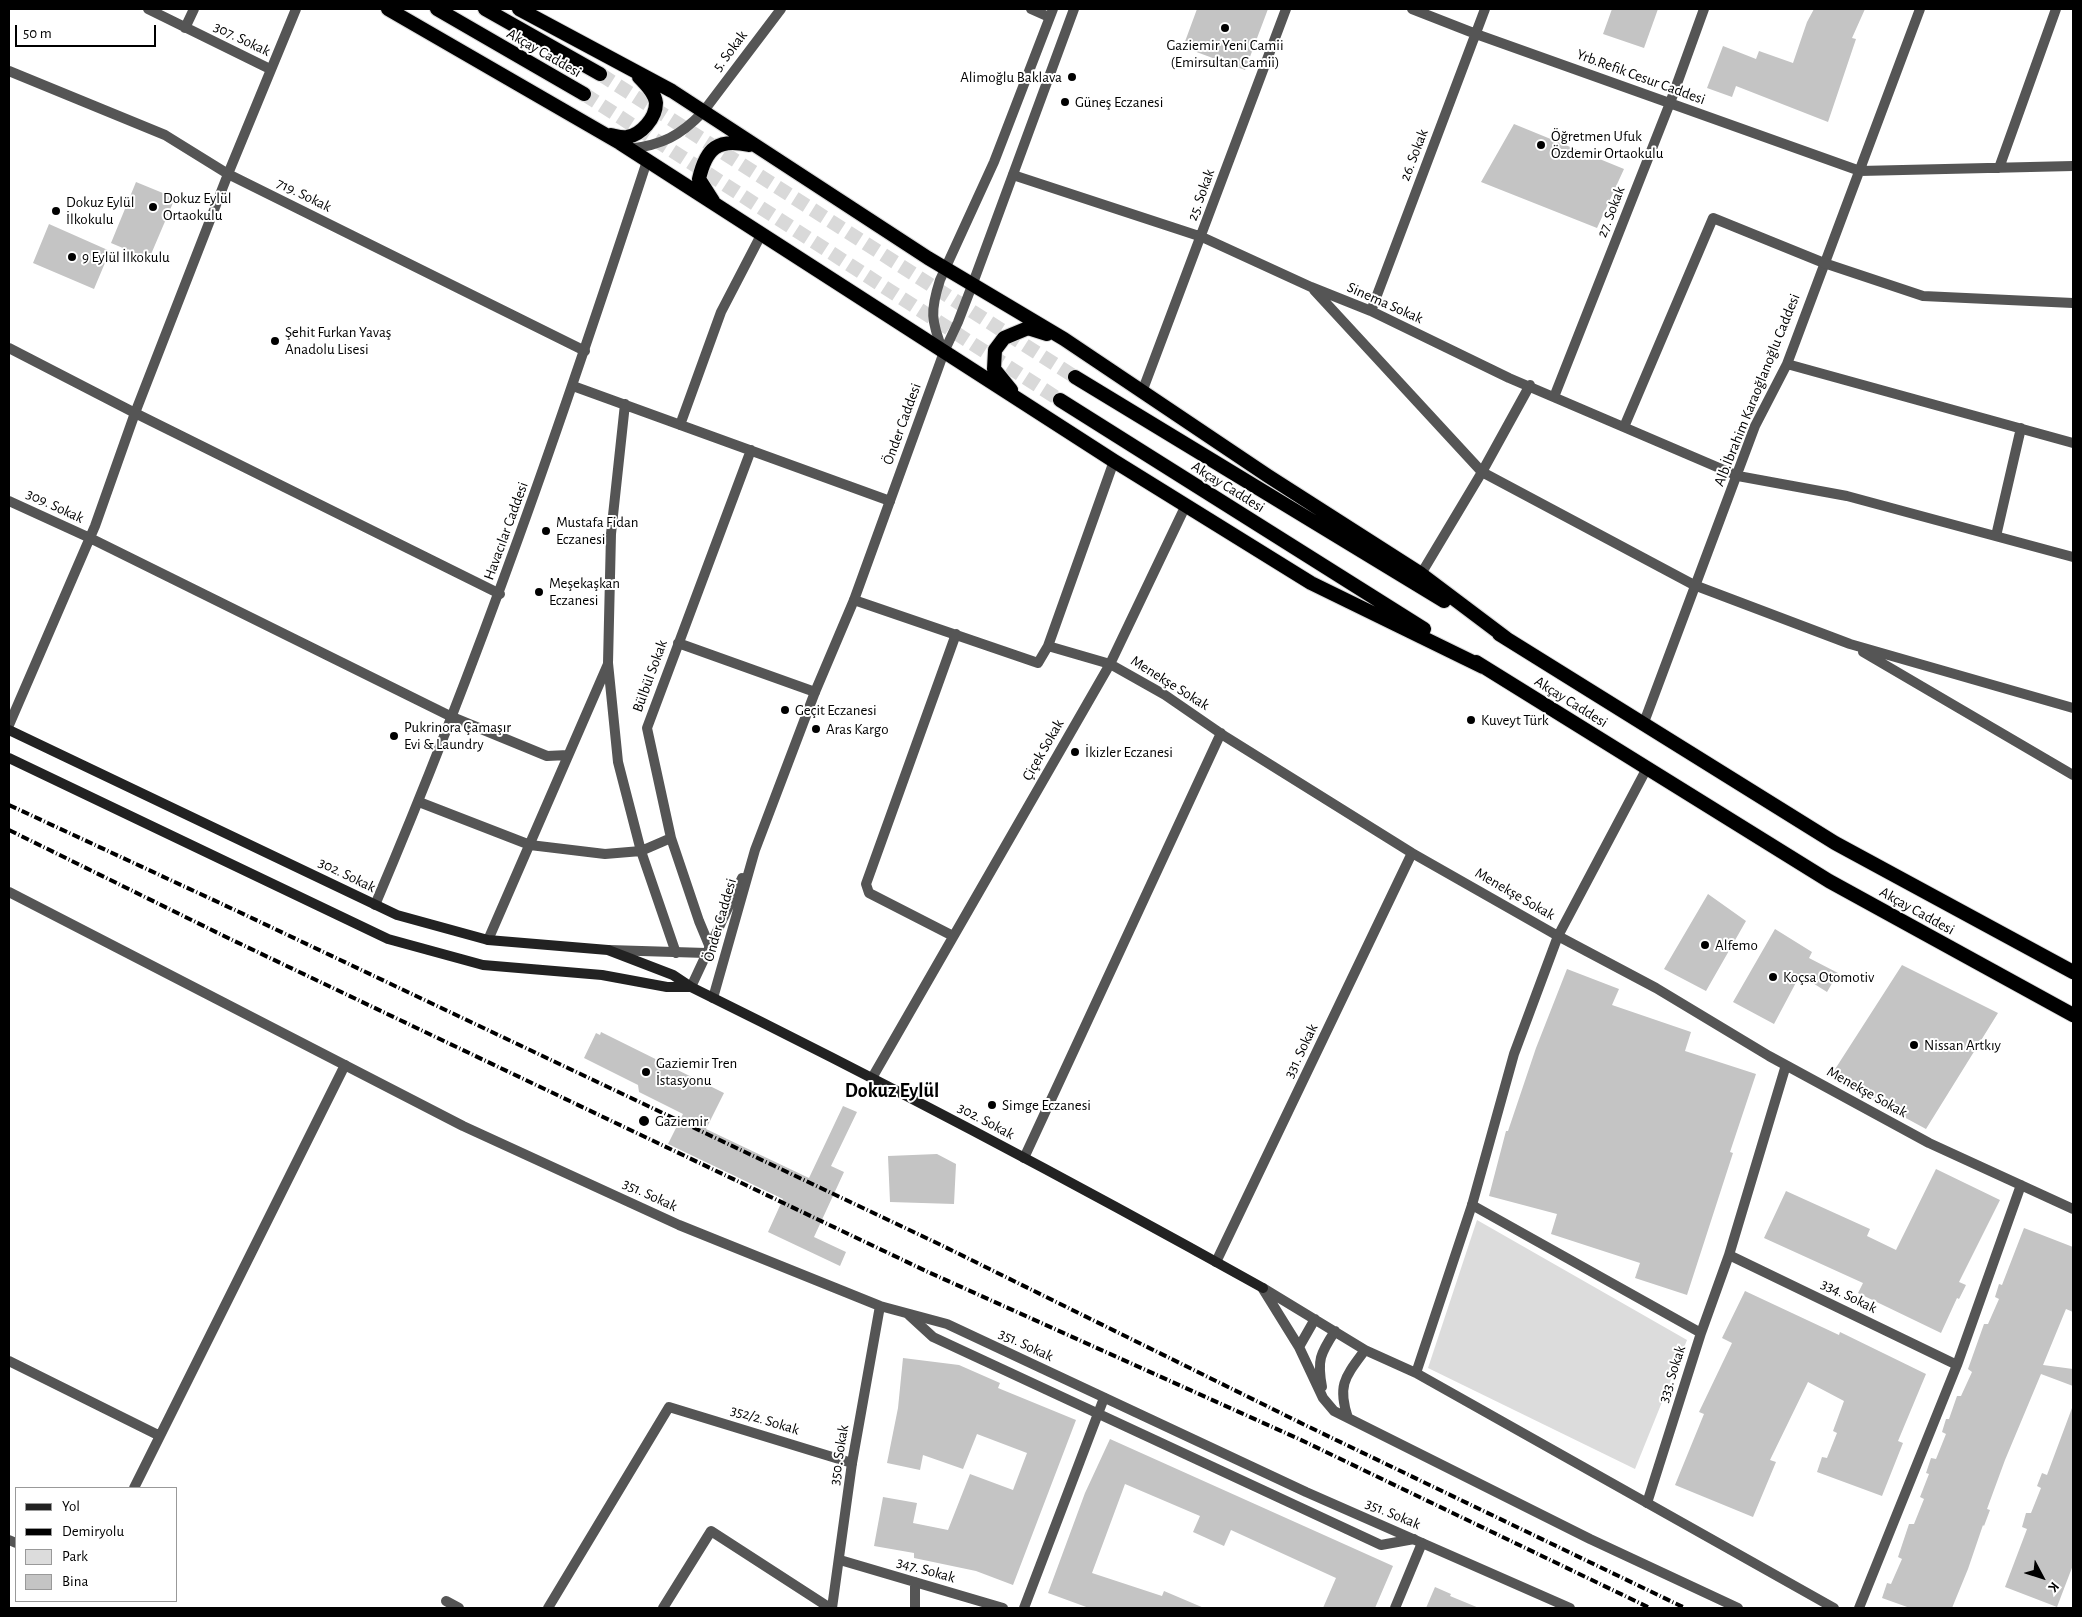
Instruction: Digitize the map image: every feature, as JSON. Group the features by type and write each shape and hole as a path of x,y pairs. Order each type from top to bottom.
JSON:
{"highway":[{"path":"388,9 629,149 1018,400 1311,583 1483,666"},
{"name":"Akçay Caddesi","path":"437,9 584,94"},
{"name":"Akçay Caddesi","path":"485,9 600,74"},
{"path":"519,9 672,92 946,268 1064,339 1268,476 1421,574 1506,638"},
{"path":"605,135 625,137 636,135 653,116 656,102 650,87 631,70"},
{"path":"716,205 699,179 702,163 710,152 732,141 758,146"},
{"path":"1018,400 994,369 996,350 1004,338 1028,328 1064,339"},
{"name":"Akçay Caddesi","path":"1075,377 1506,638 1643,726 1835,843 2073,972"},
{"name":"Akçay Caddesi","path":"1060,400 1829,881 2073,1016"}],"main road":[{"name":"302. Sokak","path":"9,730 397,915 488,940 608,950 673,975 691,987 872,1078 1024,1158 1263,1288"},
{"name":"302. Sokak","path":"9,758 388,939 483,965 602,975 667,987 691,987"}],"street":[{"name":"307. Sokak","path":"148,9 270,70"},
{"path":"186,28 194,9"},
{"path":"9,724 90,538 135,414 228,174 296,9"},
{"name":"5. Sokak","path":"629,149 667,141 691,124 703,112 781,9"},
{"path":"944,352 934,327 934,300 940,280 994,162 1051,13 1031,9"},
{"path":"973,283 1074,9"},
{"name":"25. Sokak","path":"1142,392 1202,237 1286,9"},
{"name":"Yrb.Refik Cesur Caddesi","path":"1412,9 1476,34 1860,171"},
{"name":"26. Sokak","path":"1370,311 1485,9"},
{"name":"27. Sokak","path":"1554,397 1670,103 1704,9"},
{"name":"Alb.İbrahim Karaoğlanoğlu Caddesi","path":"1643,726 1694,585 1738,476 1755,426 1788,364 1920,9"},
{"path":"1999,168 2056,9"},
{"name":"719. Sokak","path":"9,71 165,135 228,174 585,351"},
{"name":"Havacılar Caddesi","path":"375,905 419,802 500,594 585,351 647,161"},
{"path":"1860,171 2073,166"},
{"name":"Sinema Sokak","path":"1014,175 1202,237 1311,287 1370,311 1509,378 1738,476 1848,496 2073,557"},
{"path":"1624,427 1713,218 1824,264 1923,296 2073,303"},
{"path":"680,425 721,312 761,235"},
{"name":"Önder Caddesi","path":"691,987 755,850 815,692 854,600 944,352 973,283"},
{"path":"1311,287 1482,472 1694,585 1850,644 2073,708"},
{"path":"9,348 135,414 500,594"},
{"path":"1788,364 2073,443"},
{"path":"573,386 890,501"},
{"path":"1421,574 1482,472 1530,386"},
{"path":"625,404 611,534 608,663 618,762 641,851 676,953"},
{"path":"1996,536 2020,428"},
{"name":"Bülbül Sokak","path":"708,949 672,838 647,728 751,450"},
{"path":"854,600 1038,663 1048,646 1114,461"},
{"name":"309. Sokak","path":"9,500 90,538 452,717 547,756 568,755"},
{"name":"Menekşe Sokak","path":"1186,505 1110,664 1165,695 1221,733 1412,853 1558,936 1656,988 1786,1065 1929,1143 2073,1209"},
{"path":"953,936 869,893 866,884 956,634"},
{"path":"678,643 815,692"},
{"path":"1850,644 2073,775"},
{"path":"1048,646 1110,664"},
{"path":"488,940 608,663"},
{"name":"Çiçek Sokak","path":"872,1078 1110,664"},
{"path":"1024,1158 1221,733"},
{"path":"1416,1373 1472,1204 1514,1054 1558,936 1647,768"},
{"path":"419,802 530,845 605,854 641,851 672,838"},
{"name":"Önder Caddesi","path":"713,998 755,850"},
{"name":"331. Sokak","path":"1216,1262 1412,853"},
{"name":"351. Sokak","path":"9,892 463,1126 679,1225 880,1306 947,1324 1297,1488 1570,1608"},
{"path":"608,950 676,953 708,949"},
{"path":"134,1487 345,1065"},
{"name":"333. Sokak","path":"1647,1503 1701,1333 1729,1255 1786,1065"},
{"path":"1859,1608 1957,1365 2021,1185"},
{"path":"1472,1204 1701,1333"},
{"name":"334. Sokak","path":"1729,1255 1957,1365"},
{"path":"1263,1288 1365,1350 1416,1373 1834,1608"},
{"path":"1263,1288 1299,1347 1324,1398 1334,1411 1590,1539 1738,1608"},
{"name":"350. Sokak","path":"831,1608 840,1560 852,1463 880,1306"},
{"path":"909,1314 933,1337 1381,1545 1418,1541 1395,1608"},
{"path":"1299,1347 1315,1319"},
{"path":"1324,1398 1318,1367 1323,1349 1335,1331"},
{"path":"1348,1418 1343,1401 1342,1387 1350,1369 1365,1350"},
{"path":"9,1361 160,1436"},
{"path":"1024,1608 1104,1398"},
{"name":"352/2. Sokak","path":"548,1608 669,1407 852,1463"},
{"path":"663,1608 711,1531 831,1608"},
{"name":"347. Sokak","path":"840,1560 1003,1608"},
{"path":"915,1582 915,1608"},
{"path":"446,1601 459,1608"}],"green space":[{"path":"1477,1220 1687,1340 1635,1469 1428,1368"}],"building":[{"name":"Gaziemir Yeni Camii (Emirsultan Camii)","path":"1197,9 1268,9 1245,70 1183,47"},
{"path":"1612,9 1658,9 1644,48 1603,34"},
{"path":"1814,9 1865,9 1852,38 1856,39 1828,122 1736,86 1732,97 1707,88 1723,46 1756,59 1759,51 1793,63 1807,22"},
{"name":"Öğretmen Ufuk Özdemir Ortaokulu","path":"1514,124 1624,169 1597,228 1481,182"},
{"path":"136,182 175,198 149,259 111,243"},
{"name":"9 Eylül İlkokulu","path":"49,224 110,251 94,289 33,263"},
{"name":"Alfemo","path":"1708,894 1746,921 1706,991 1664,969"},
{"name":"Koçsa Otomotiv","path":"1775,929 1812,952 1809,958 1838,973 1827,992 1800,975 1774,1024 1733,1002"},
{"name":"Nissan Artkıy","path":"1902,965 1998,1013 1926,1129 1830,1077"},
{"path":"1567,969 1619,989 1612,1005 1691,1032 1685,1051 1756,1074 1730,1152 1733,1153 1687,1295 1635,1278 1640,1263 1551,1234 1557,1214 1489,1196 1506,1131 1508,1131 1536,1048"},
{"path":"601,1032 724,1093 706,1129 809,1178 843,1106 857,1112 831,1166 844,1172 814,1237 846,1252 840,1266 768,1232 783,1199 668,1144 683,1114 639,1092 638,1085 584,1058 596,1033 600,1035"},
{"path":"937,1154 956,1164 954,1204 890,1202 888,1156"},
{"path":"1936,1169 2000,1200 1959,1282 1966,1285 1959,1299 1957,1298 1941,1333 1858,1293 1863,1283 1764,1238 1786,1191 1870,1229 1867,1236 1896,1250"},
{"path":"2024,1228 2073,1247 2073,1312 2066,1309 2043,1365 2073,1369 2073,1386 2041,1374 2005,1460 1987,1509 1990,1510 1952,1608 1910,1608 1882,1598 1887,1583 1891,1584 1902,1559 1898,1557 1909,1524 1914,1524 1924,1499 1920,1497 1929,1474 1926,1473 1931,1458 1936,1459 1946,1434 1942,1432 1946,1419 1949,1419 1957,1396 1961,1396 1972,1372 1968,1369 1984,1324 1988,1324 1999,1299 1995,1297 1999,1284 2002,1285"},
{"path":"1745,1291 1839,1335 1840,1332 1926,1374 1898,1441 1903,1443 1882,1496 1817,1472 1822,1457 1827,1458 1837,1433 1833,1431 1844,1401 1808,1382 1770,1460 1776,1462 1753,1517 1675,1485 1704,1414 1699,1412 1732,1343 1722,1338"},
{"path":"903,1358 959,1365 1000,1383 998,1388 1076,1420 1013,1585 976,1571 914,1558 914,1553 874,1546 883,1497 917,1503 913,1523 948,1530 970,1474 1013,1490 1027,1453 977,1434 963,1469 923,1455 920,1470 887,1463 898,1408"},
{"path":"2072,1408 2073,1565 2057,1607 2005,1587 2027,1529 2022,1527 2026,1513 2031,1513 2041,1488 2037,1486 2042,1473 2047,1475"},
{"path":"1110,1439 1393,1566 1375,1608 1323,1608 1336,1578 1231,1530 1224,1546 1193,1532 1200,1516 1125,1484 1092,1573 1162,1596 1164,1591 1204,1608 1089,1608 1048,1593 1085,1493"},
{"path":"1435,1587 1451,1594 1450,1596 1479,1608 1426,1608"}],"tunnel":[{"path":"600,74 1075,377"},
{"path":"584,94 1060,400"}],"railway":[{"path":"9,805 941,1245 1305,1425 1685,1608"},
{"path":"9,830 226,937 928,1272 1299,1439 1650,1608"}],"place":[{"name":"Gaziemir Yeni Camii (Emirsultan Camii)","path":"1225,28"},
{"name":"Alimoğlu Baklava","path":"1072,77"},
{"name":"Güneş Eczanesi","path":"1065,102"},
{"name":"Öğretmen Ufuk Özdemir Ortaokulu","path":"1541,145"},
{"name":"Dokuz Eylül Ortaokulu","path":"153,207"},
{"name":"Dokuz Eylül İlkokulu","path":"56,211"},
{"name":"9 Eylül İlkokulu","path":"72,257"},
{"name":"Şehit Furkan Yavaş Anadolu Lisesi","path":"275,341"},
{"name":"Mustafa Fidan Eczanesi","path":"546,531"},
{"name":"Meşekaşkan Eczanesi","path":"539,592"},
{"name":"Geçit Eczanesi","path":"785,710"},
{"name":"Kuveyt Türk","path":"1471,720"},
{"name":"Aras Kargo","path":"816,729"},
{"name":"Pukrinora Çamaşır Evi & Laundry","path":"394,736"},
{"name":"İkizler Eczanesi","path":"1075,752"},
{"name":"Alfemo","path":"1705,945"},
{"name":"Koçsa Otomotiv","path":"1773,977"},
{"name":"Nissan Artkıy","path":"1914,1045"},
{"name":"Gaziemir Tren İstasyonu","path":"646,1072"},
{"name":"Simge Eczanesi","path":"992,1105"},
{"name":"Gaziemir","path":"644,1121"}],"district":[{"name":"Dokuz Eylül","path":"892,1091"}]}
